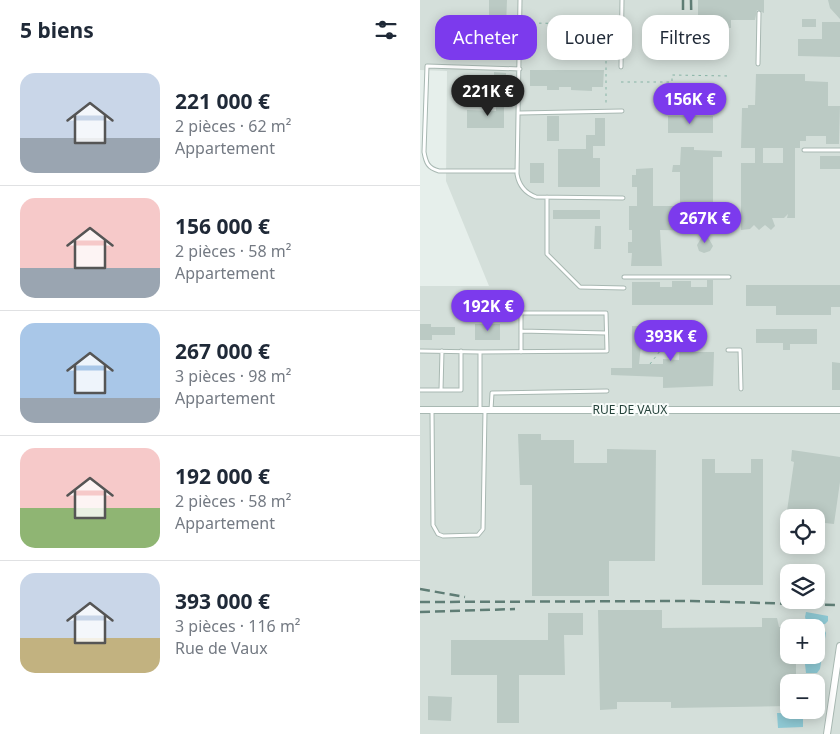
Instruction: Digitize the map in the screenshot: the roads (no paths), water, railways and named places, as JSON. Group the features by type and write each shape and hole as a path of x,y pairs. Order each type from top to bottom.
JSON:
{"street":[{"name":"RUE DE VAUX","path":"420,410 840,410"},
{"path":"827,734 840,646"}],"lane":[{"path":"520,0 520,113 517,171 520,185 525,191 536,197 623,198"},
{"path":"621,67 622,0"},
{"path":"758,64 759,13"},
{"path":"517,171 439,171 432,169 426,162 424,152 426,66 520,69"},
{"path":"520,113 622,111"},
{"path":"804,150 840,150"},
{"path":"546,197 547,254 580,287 624,288"},
{"path":"624,277 729,276"},
{"path":"420,351 521,352 606,351 606,313 521,313 521,352"},
{"path":"521,331 606,333"},
{"path":"728,350 740,350 741,389"},
{"path":"441,390 442,351"},
{"path":"420,390 460,390 460,352"},
{"path":"432,410 433,525 435,532 443,536 478,535 483,529 486,410 480,352"},
{"path":"486,410 492,393 607,391"}],"water":[{"path":"806,612 828,616 828,621 825,624 825,619 806,619"},
{"path":"805,664 821,664 817,673 806,673"},
{"path":"777,713 780,713 780,719 803,719 803,727 778,728"}],"railway":[{"path":"683,0 683,10"},
{"path":"691,0 691,15"},
{"path":"420,589 465,597"},
{"path":"420,602 691,601 838,605"},
{"path":"420,612 515,609"}]}
